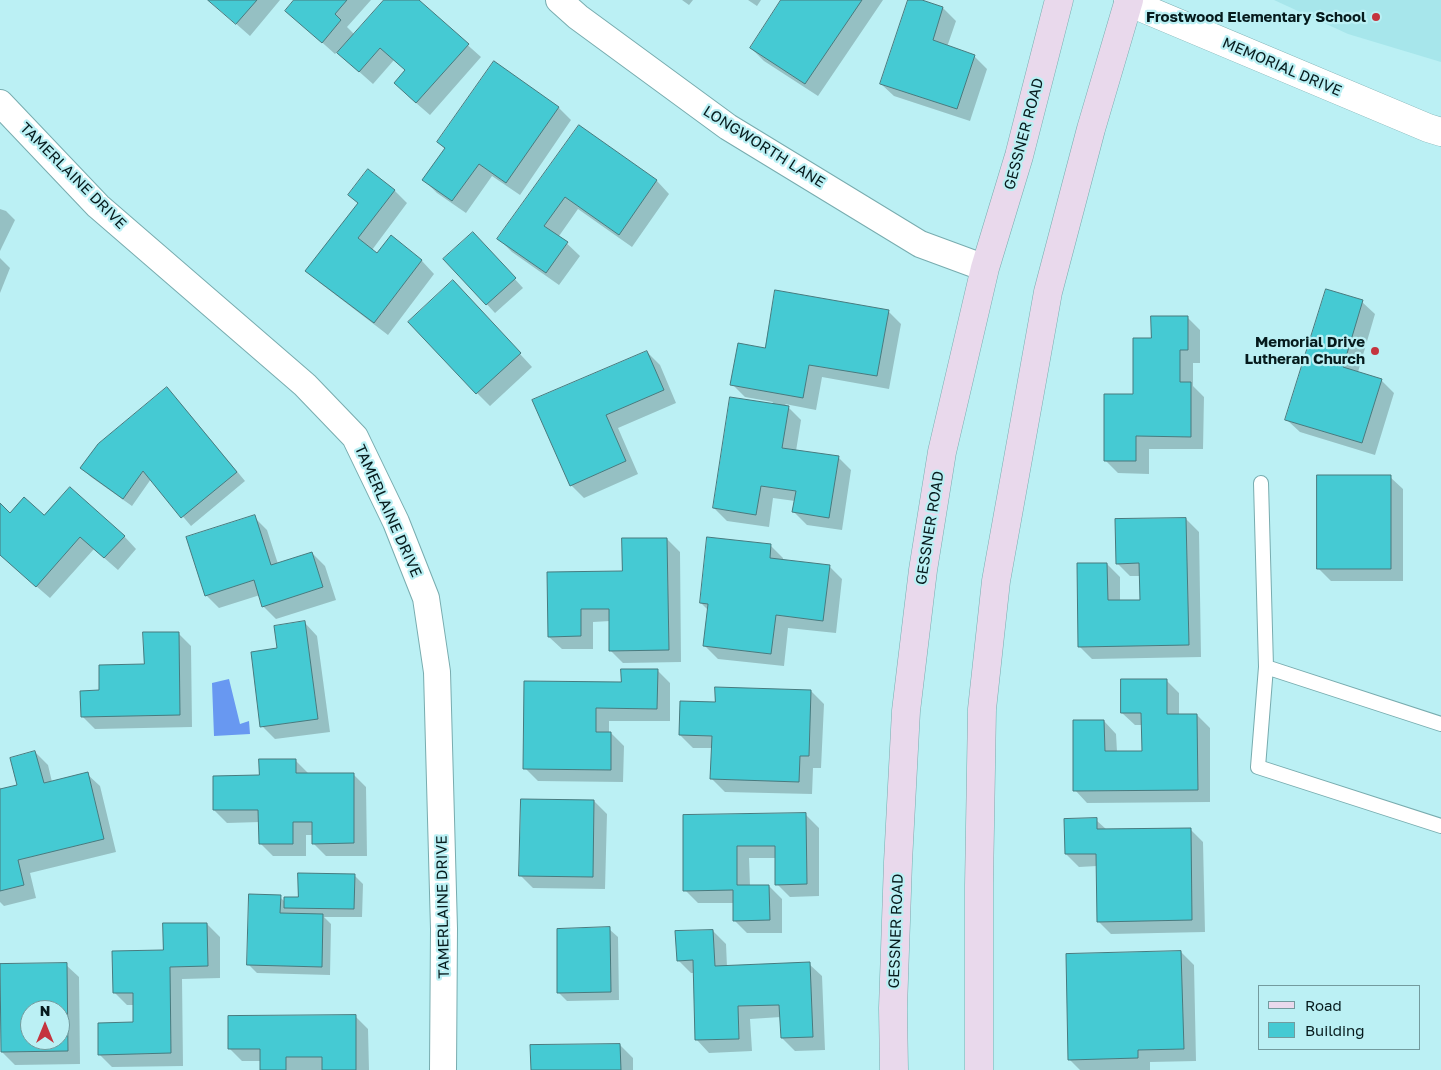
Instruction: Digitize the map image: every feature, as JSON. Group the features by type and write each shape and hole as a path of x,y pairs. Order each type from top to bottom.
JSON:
{"main road":[{"name":"GESSNER ROAD","path":"894,1070 893,1008 898,862 907,702 923,570 942,452 985,268 1019,156 1059,0"},
{"path":"979,1070 978,885 982,709 996,581 1048,292 1127,1"}],"street":[{"name":"LONGWORTH LANE","path":"558,0 728,127 920,244 985,268"},
{"name":"MEMORIAL DRIVE","path":"1127,1 1441,132"},
{"name":"TAMERLAINE DRIVE","path":"0,103 98,206 304,385 355,437 396,522 426,598 437,672 444,929 443,1070"}],"lane":[{"path":"1261,483 1266,668 1258,767 1441,826"},
{"path":"1266,668 1441,724"}],"shaded area":[{"name":"Frostwood Elementary School","path":"1274,0 1441,0 1441,62 1348,34"}],"water":[{"path":"229,679 240,724 249,721 250,734 214,736 212,683"}],"building":[{"path":"208,0 257,0 236,24"},
{"path":"294,0 347,0 335,14 341,20 322,43 285,11"},
{"path":"384,0 419,0 469,44 416,103 394,83 405,70 380,48 359,72 337,53"},
{"path":"781,0 862,0 805,84 750,48"},
{"path":"908,0 922,0 943,7 933,40 975,55 957,109 880,84"},
{"path":"494,61 559,107 506,183 479,164 452,201 422,180 445,148 437,142"},
{"path":"579,125 657,180 619,235 565,197 544,226 568,242 546,273 497,239"},
{"path":"368,169 395,190 358,238 377,253 391,235 422,260 374,323 305,271 358,203 348,195"},
{"path":"473,232 516,278 486,305 443,259"},
{"path":"453,280 521,353 476,394 408,322"},
{"path":"1326,289 1363,300 1343,367 1382,379 1362,443 1285,420"},
{"path":"775,290 889,310 877,376 809,365 803,398 730,385 738,343 765,348"},
{"path":"1151,316 1188,316 1188,350 1180,350 1180,382 1191,382 1191,437 1136,436 1136,461 1104,461 1104,394 1133,394 1133,338 1151,338"},
{"path":"647,351 664,390 606,415 626,461 570,486 532,400"},
{"path":"167,387 237,472 181,518 143,471 123,499 80,468 98,444"},
{"path":"730,397 789,406 782,448 839,456 829,518 792,512 796,491 761,486 756,515 713,508"},
{"path":"1317,475 1391,475 1391,569 1317,569"},
{"path":"70,487 125,536 104,558 80,537 36,587 0,555 0,503 10,513 24,497 44,515"},
{"path":"255,515 271,565 312,552 323,587 262,607 254,580 205,596 186,537"},
{"path":"1186,518 1189,645 1078,647 1077,563 1107,563 1108,600 1140,600 1139,563 1116,564 1115,519"},
{"path":"707,537 771,544 770,558 830,565 823,621 776,615 771,654 703,646 708,604 700,603"},
{"path":"622,538 667,538 669,650 609,651 609,609 581,609 581,636 548,637 547,572 622,571"},
{"path":"305,621 318,719 260,727 251,652 277,648 274,626"},
{"path":"143,632 179,632 180,715 81,717 80,691 99,690 99,665 144,664"},
{"path":"621,669 658,669 657,709 596,708 596,732 611,732 611,770 523,769 524,681 621,682"},
{"path":"1121,679 1167,679 1167,714 1197,714 1198,790 1073,791 1073,720 1104,720 1105,751 1142,751 1141,713 1121,713"},
{"path":"715,687 811,690 809,756 800,756 799,782 710,779 712,736 679,735 680,701 715,702"},
{"path":"35,751 44,783 88,772 104,839 18,860 24,885 0,891 0,789 17,785 10,758"},
{"path":"259,759 296,759 296,773 354,773 354,843 312,844 312,822 293,822 293,844 259,844 258,810 213,810 213,776 259,775"},
{"path":"521,799 594,800 593,877 519,876"},
{"path":"806,813 807,884 775,885 775,846 737,846 737,885 769,885 770,920 733,921 733,890 683,891 683,815"},
{"path":"1097,818 1097,829 1191,828 1192,920 1097,922 1096,854 1065,854 1064,819"},
{"path":"298,873 355,874 354,909 284,908 284,897 298,897"},
{"path":"249,894 281,895 280,913 323,914 322,967 247,965"},
{"path":"163,923 207,923 208,966 170,967 171,1053 98,1055 98,1023 133,1022 133,993 113,993 112,951 163,950"},
{"path":"610,927 611,992 557,993 557,929"},
{"path":"713,930 715,966 810,962 813,1037 781,1038 779,1005 738,1006 739,1039 695,1040 693,960 677,961 675,931"},
{"path":"1181,951 1184,1049 1138,1050 1138,1058 1068,1060 1066,954"},
{"path":"67,963 67,1000 20,1000 20,1050 68,1051 1,1052 0,964"},
{"path":"356,1015 356,1070 322,1070 322,1057 286,1057 286,1070 260,1070 260,1049 228,1049 228,1016"},
{"path":"620,1044 621,1070 531,1070 530,1045"}],"place":[{"name":"Frostwood Elementary School","path":"1376,17"},
{"name":"Memorial Drive Lutheran Church","path":"1375,351"}]}
